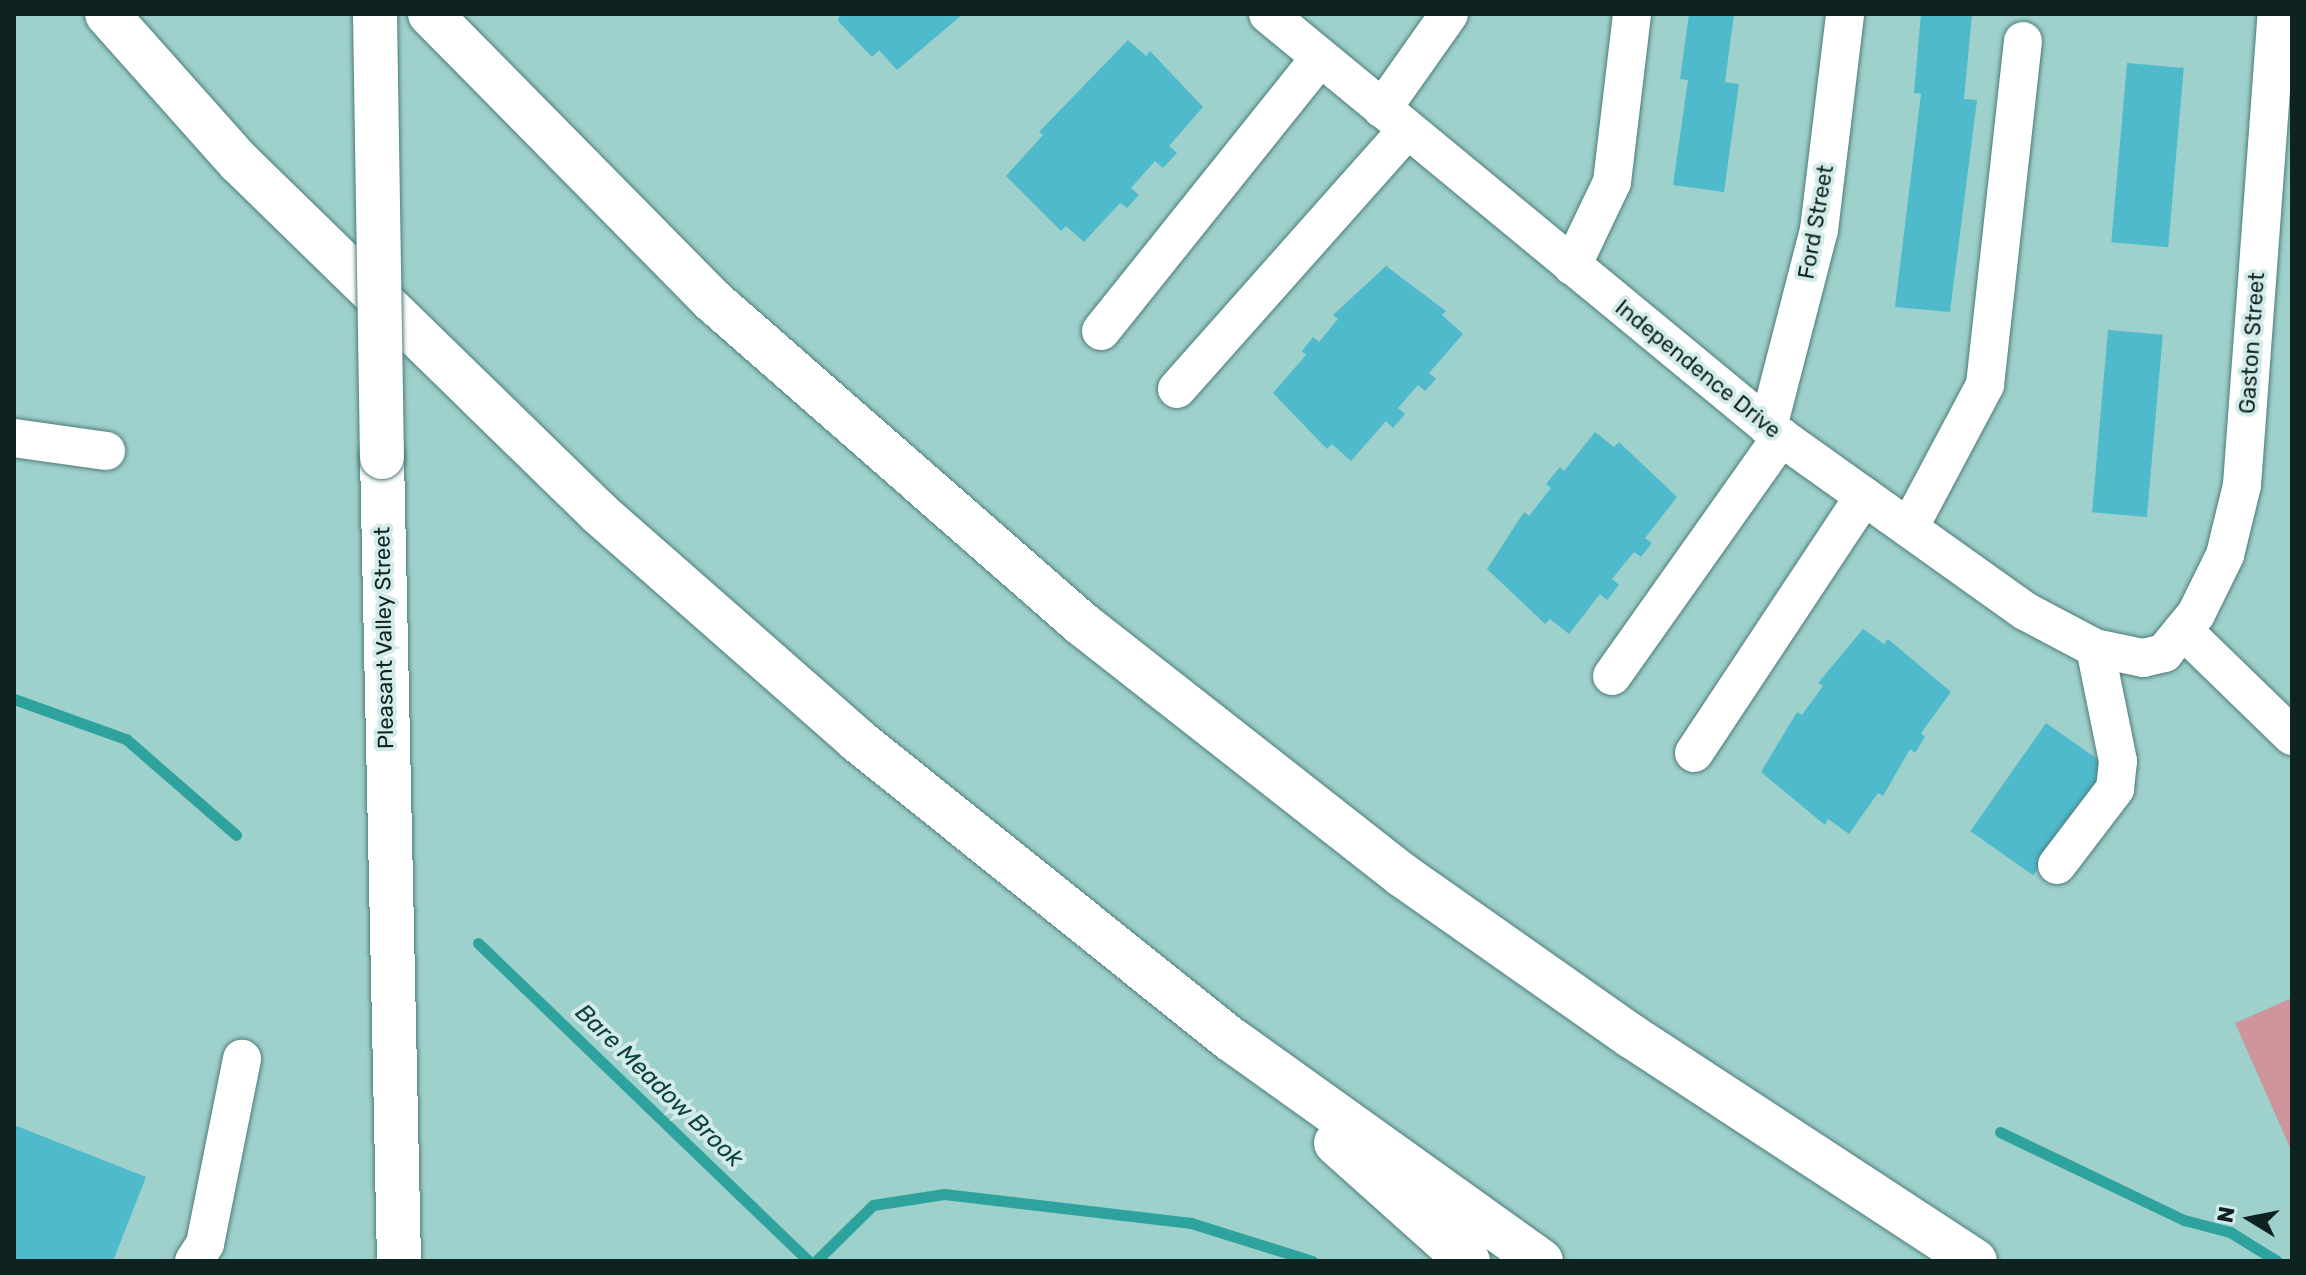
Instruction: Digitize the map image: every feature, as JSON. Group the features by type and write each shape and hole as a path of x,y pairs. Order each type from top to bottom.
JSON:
{"main road":[{"path":"107,14 239,162 599,513 857,740 1232,1040 1541,1261"},
{"name":"Pleasant Valley Street","path":"375,14 399,1261"},
{"path":"430,14 713,301 1082,624 1402,875 1631,1036 1975,1261"},
{"path":"1232,1040 1468,1261"}],"street":[{"path":"1177,389 1394,119 1449,14"},
{"path":"1572,266 1612,182 1632,14"},
{"name":"Ford Street","path":"1774,432 1819,230 1845,14"},
{"name":"Gaston Street","path":"2174,642 2225,555 2242,485 2277,14"},
{"name":"Independence Drive","path":"1271,15 1774,432 2025,611 2095,648 2143,658 2174,642"},
{"path":"1909,528 1985,385 2023,41"},
{"path":"1101,331 1320,58"},
{"path":"1612,676 1774,432"},
{"path":"14,438 106,451"},
{"path":"1694,753 1864,496"},
{"path":"2174,642 2275,706 2292,736"},
{"path":"2057,865 2115,789 2118,761 2095,648"},
{"path":"194,1261 205,1244 242,1059"}],"shaded area":[{"path":"2292,998 2292,1152 2235,1023"}],"building":[{"path":"840,14 963,14 897,70 879,50 872,57 838,21"},
{"path":"1689,14 1734,14 1725,82 1739,84 1724,192 1673,185 1688,80 1680,79"},
{"path":"1921,14 1972,14 1964,99 1977,100 1950,312 1895,307 1921,94 1914,93"},
{"path":"1128,40 1146,56 1150,51 1203,107 1169,146 1177,153 1163,168 1155,161 1131,188 1139,195 1127,208 1120,203 1084,242 1066,226 1061,231 1006,176 1043,135 1039,132"},
{"path":"2127,63 2184,68 2168,247 2111,242"},
{"path":"1386,266 1446,311 1442,315 1463,334 1429,373 1436,379 1425,391 1418,385 1398,408 1405,414 1393,428 1386,421 1351,461 1332,444 1327,449 1273,393 1306,355 1302,351 1313,337 1319,342 1338,319 1333,315"},
{"path":"2108,330 2163,335 2147,517 2092,512"},
{"path":"1595,432 1614,447 1619,442 1677,497 1645,538 1652,543 1641,557 1634,552 1612,579 1619,585 1607,600 1600,594 1569,634 1550,619 1545,624 1487,569 1524,512 1529,516 1551,488 1546,484 1560,467 1564,471"},
{"path":"1863,629 1884,644 1888,639 1951,692 1921,733 1925,737 1915,753 1910,749 1883,796 1878,793 1849,834 1828,819 1825,825 1761,772 1797,712 1802,715 1823,686 1818,683"},
{"path":"2046,723 2109,767 2033,875 1970,831"},
{"path":"14,1125 146,1177 113,1261 14,1261"}],"waterway":[{"name":"Bare Meadow Brook","path":"14,699 126,739 236,835"},
{"name":"Bare Meadow Brook","path":"478,943 808,1261"},
{"path":"2000,1132 2184,1220 2230,1232 2277,1261"},
{"path":"816,1261 873,1205 944,1194 1191,1223 1312,1261"}]}
